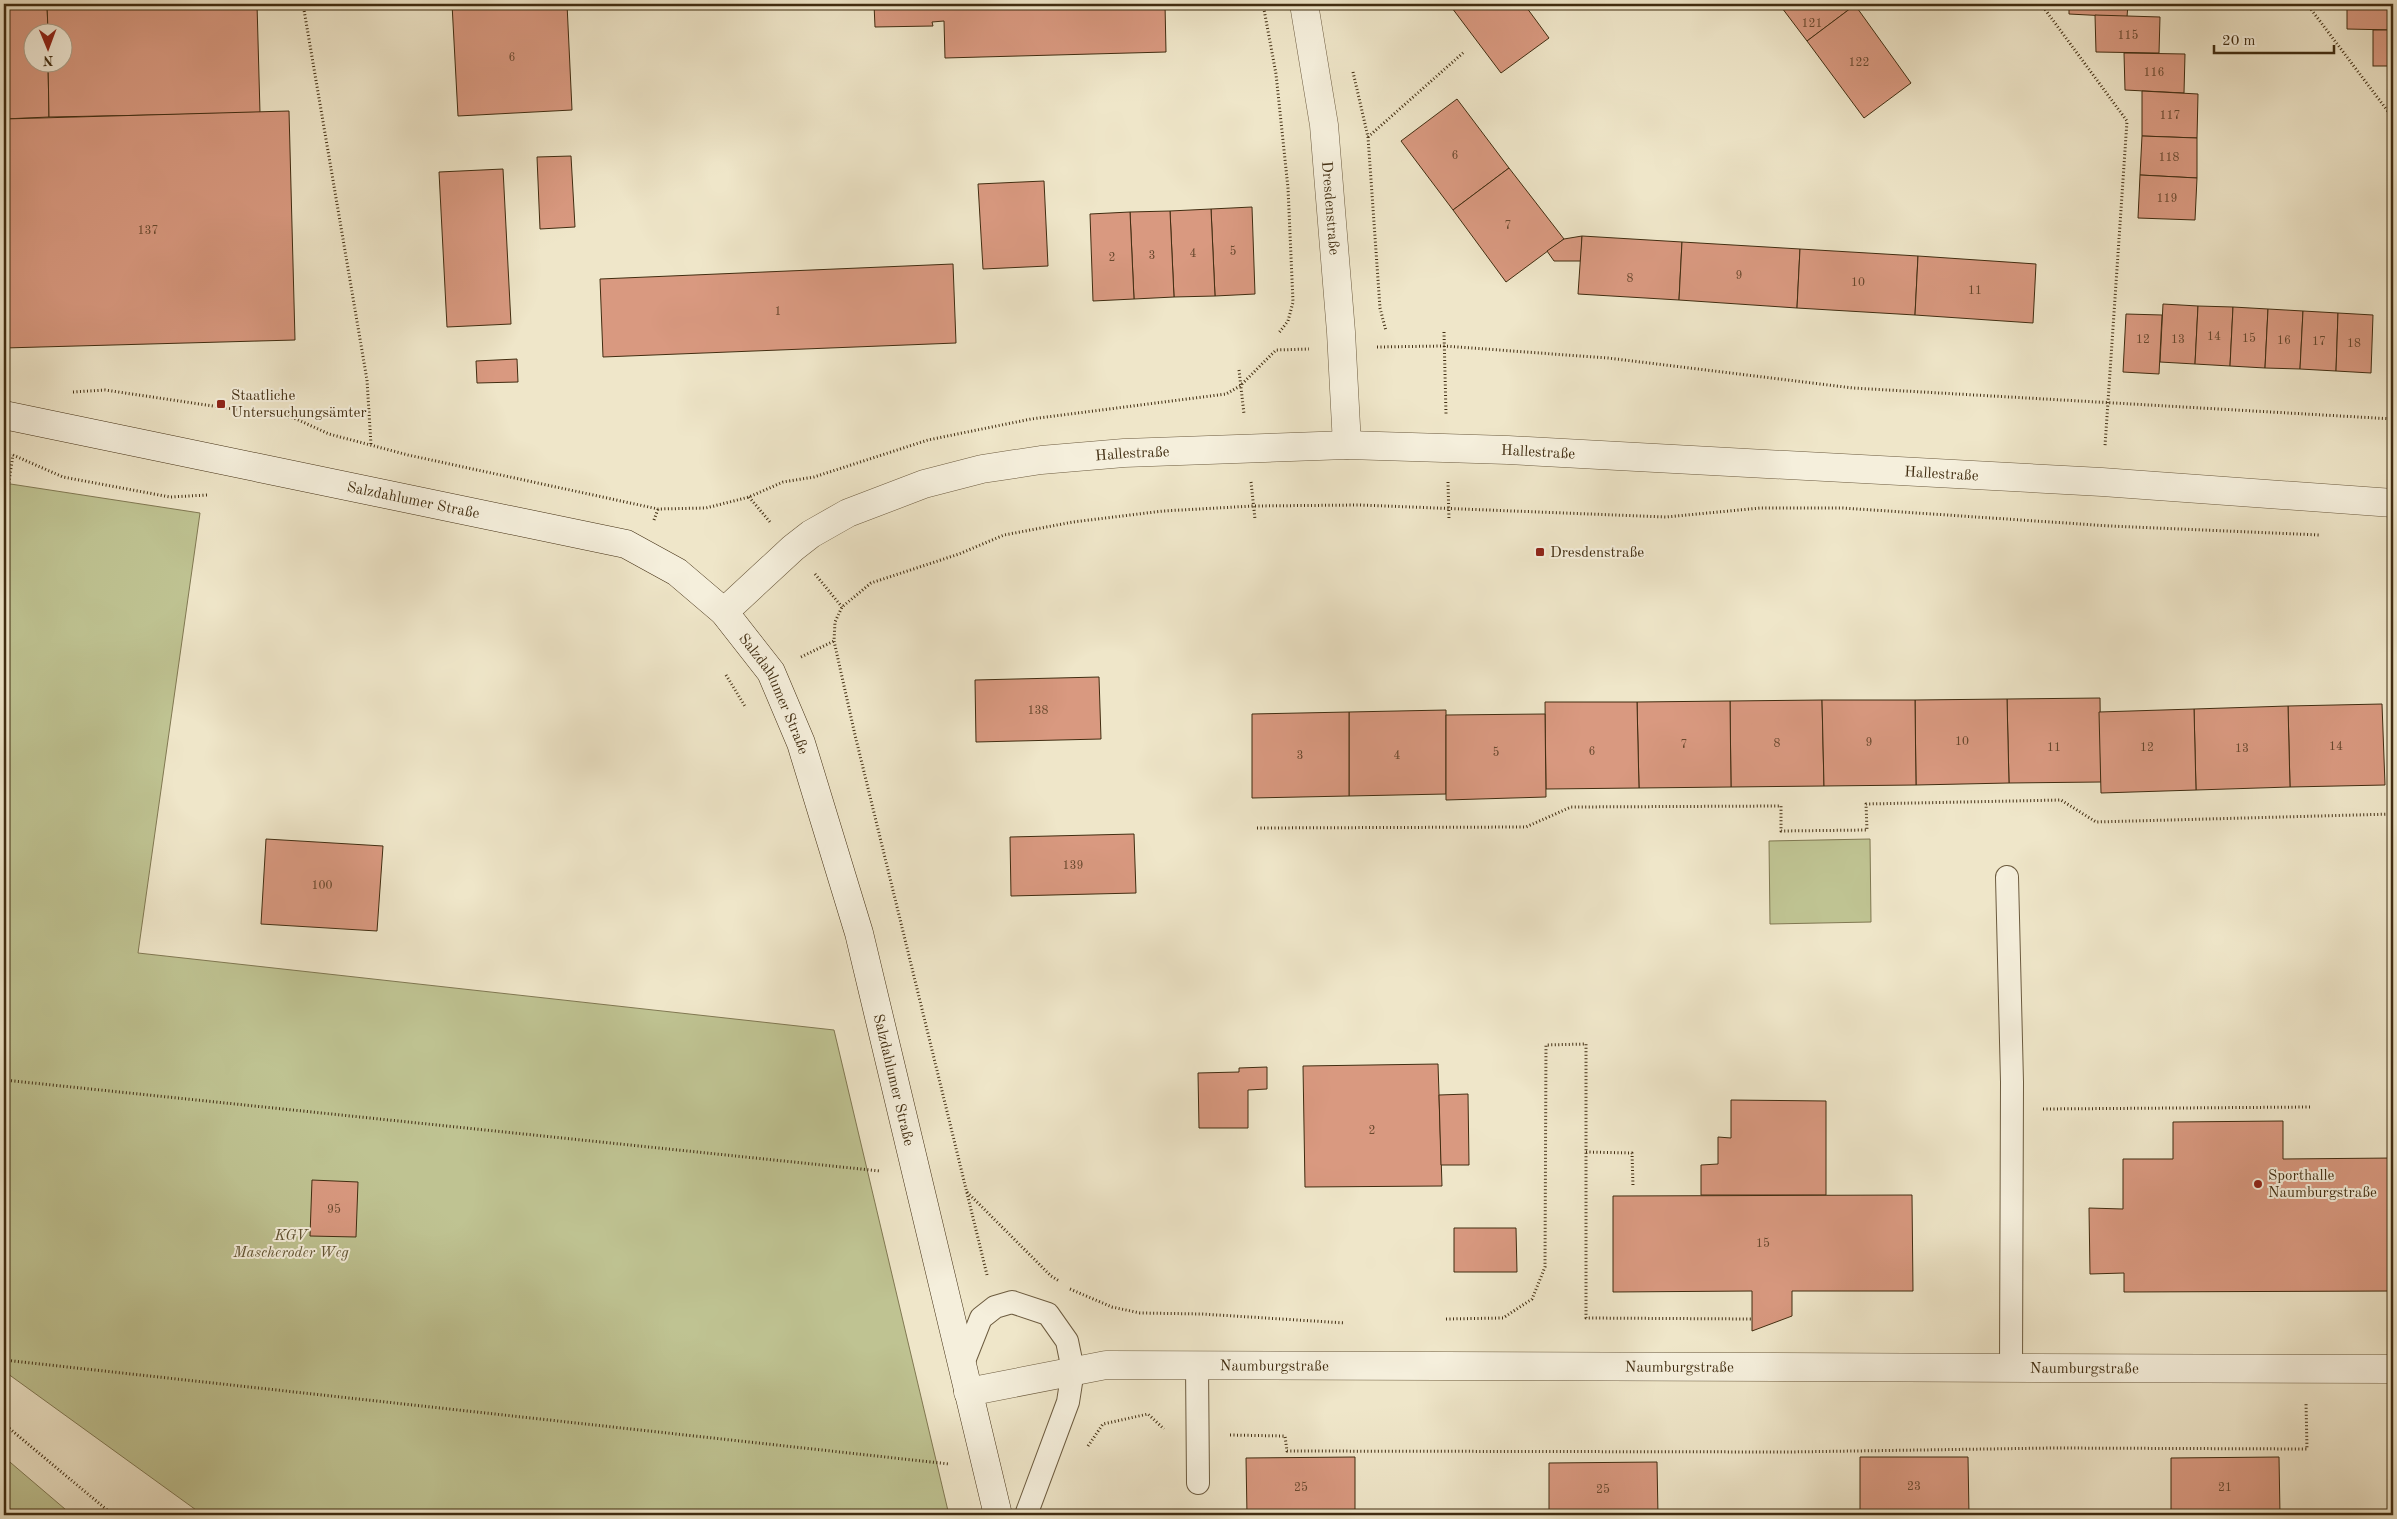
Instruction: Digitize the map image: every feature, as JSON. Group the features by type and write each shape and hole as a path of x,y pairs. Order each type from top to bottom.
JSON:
{"street":[{"name":"Dresdenstraße","path":"1304,4 1324,125 1342,348 1347,445"},
{"name":"Salzdahlumer Straße","path":"11,416 626,544 677,572 724,612 771,672 802,743 860,933 998,1515"},
{"name":"Hallestraße","path":"724,612 793,548 811,534 848,513 924,484 982,469 1041,460 1134,452 1347,445 1550,452 2102,482 2393,502"},
{"name":"Naumburgstraße","path":"965,1379 1073,1370 1106,1365 2393,1369"}],"lane":[{"path":"2007,877 2012,1082 2011,1368"},
{"path":"965,1379 981,1318 995,1307 1012,1302 1048,1314 1067,1341 1073,1370 1068,1402 1026,1515"},
{"path":"1197,1365 1198,1483"}],"path":[{"path":"304,4 367,380 371,446"},
{"path":"1263,4 1276,74 1288,188 1293,302 1288,321 1278,334"},
{"path":"2041,4 2127,121 2102,482"},
{"path":"2307,4 2393,118"},
{"path":"1368,137 1464,52"},
{"path":"1353,70 1368,137 1380,308 1386,331"},
{"path":"1238,370 1240,386 1276,350 1444,346 1608,358 1853,388 2391,419 2393,344"},
{"path":"65,392 105,390 294,418 329,434 371,446 658,509 706,508 749,497 783,482"},
{"path":"4,514 13,455 11,416"},
{"path":"4,453 13,455 63,477 170,497 217,494"},
{"path":"1253,506 1255,519"},
{"path":"995,1307 834,642 835,622 842,607 871,583 959,554 1004,536 1073,522 1163,512 1253,506 1399,506 1666,517 1760,508 1843,508 2110,526 2329,536"},
{"path":"721,668 748,712"},
{"path":"1257,828 1526,827 1571,807 1781,806 1781,831 1867,830 1866,804 2062,800 2096,822 2393,814"},
{"path":"1446,1319 1503,1318 1532,1299 1545,1267 1546,1045 1586,1044 1586,1318 1752,1319"},
{"path":"4,1080 886,1172"},
{"path":"2035,1109 2312,1107"},
{"path":"1586,1152 1632,1153 1633,1186"},
{"path":"966,1191 1051,1276 1073,1290 1112,1307 1140,1314 1202,1314 1345,1322"},
{"path":"4,1360 954,1464"},
{"path":"1086,1449 1103,1424 1148,1414 1169,1435 1285,1436 1287,1451 1789,1452 2053,1448 2307,1449 2306,1369"},
{"path":"4,1424 113,1515"}],"green space":[{"name":"KGV Mascheroder Weg","path":"4,483 200,513 138,953 834,1030 949,1515 203,1515 4,1371"},
{"path":"1870,839 1871,922 1770,924 1769,841"},
{"path":"4,1457 72,1515 4,1515"}],"building":[{"path":"4,4 47,4 48,22 22,22 22,72 48,72 49,117 4,119"},
{"path":"47,4 257,4 260,113 49,117 48,72 72,72 72,22 48,22"},
{"path":"452,4 567,4 572,110 458,116"},
{"path":"874,4 1165,4 1166,52 945,58 944,21 932,22 933,26 875,27"},
{"path":"1449,4 1524,4 1549,38 1501,73"},
{"path":"1779,4 1854,4 1855,5 1807,41"},
{"path":"2069,4 2128,4 2127,17 2069,14"},
{"path":"2347,4 2393,4 2393,30 2347,29"},
{"path":"1855,5 1911,83 1864,118 1807,41"},
{"path":"2095,15 2160,17 2159,53 2096,52"},
{"path":"2373,30 2393,30 2393,66 2373,66"},
{"path":"2124,53 2185,54 2184,93 2125,90"},
{"path":"2142,91 2198,94 2197,138 2142,136"},
{"path":"1457,99 1509,168 1453,210 1401,141"},
{"path":"289,111 295,340 4,348 4,119"},
{"path":"2142,136 2197,138 2197,178 2140,175"},
{"path":"571,156 575,227 540,229 537,157"},
{"path":"1509,168 1564,239 1506,282 1453,210"},
{"path":"503,169 511,324 447,327 439,172"},
{"path":"2140,175 2197,178 2195,220 2138,218"},
{"path":"1044,181 1048,266 983,269 978,184"},
{"path":"1252,207 1255,294 1215,296 1211,209"},
{"path":"1211,209 1215,296 1174,297 1170,211"},
{"path":"1170,211 1174,297 1134,299 1130,212"},
{"path":"1130,212 1134,299 1093,301 1090,214"},
{"path":"1582,236 1581,261 1554,261 1547,251 1564,239"},
{"path":"1582,236 1682,242 1679,300 1578,294"},
{"path":"1682,242 1800,249 1797,308 1679,300"},
{"path":"1800,249 1918,256 1915,315 1797,308"},
{"path":"1918,256 2036,264 2033,323 1915,315"},
{"path":"953,264 956,343 603,357 600,279"},
{"path":"2163,304 2198,306 2195,364 2160,362"},
{"path":"2198,306 2233,307 2230,366 2195,364"},
{"path":"2233,307 2268,309 2265,368 2230,366"},
{"path":"2268,309 2303,311 2300,369 2265,368"},
{"path":"2303,311 2338,313 2336,371 2300,369"},
{"path":"2338,313 2373,315 2371,373 2336,371"},
{"path":"2126,314 2162,315 2159,374 2123,372"},
{"path":"517,359 518,382 477,383 476,361"},
{"path":"1099,677 1101,739 976,742 975,680"},
{"path":"2100,698 2101,782 2009,783 2007,699"},
{"path":"2007,699 2009,783 1916,785 1915,700"},
{"path":"1822,700 1824,786 1731,787 1730,701"},
{"path":"1822,700 1915,700 1916,785 1824,786"},
{"path":"1730,701 1731,787 1639,788 1637,702"},
{"path":"1545,702 1637,702 1639,788 1546,789"},
{"path":"2382,704 2385,785 2290,787 2288,706"},
{"path":"2288,706 2290,787 2196,790 2194,709"},
{"path":"2194,709 2196,790 2101,793 2099,712"},
{"path":"1446,710 1446,794 1349,796 1349,712"},
{"path":"1349,712 1349,796 1252,798 1252,714"},
{"path":"1545,714 1546,797 1446,800 1446,715"},
{"path":"1134,834 1136,893 1011,896 1010,837"},
{"path":"266,839 383,846 377,931 261,924"},
{"path":"1438,1064 1442,1186 1305,1187 1303,1066"},
{"path":"1267,1067 1267,1089 1248,1090 1248,1128 1199,1128 1198,1073 1239,1072 1239,1068"},
{"path":"1468,1094 1469,1165 1441,1165 1439,1095"},
{"path":"1731,1100 1826,1101 1826,1195 1701,1195 1701,1165 1718,1164 1718,1137 1731,1138"},
{"name":"Sporthalle Naumburgstraße","path":"2283,1121 2283,1159 2393,1158 2393,1291 2124,1292 2124,1273 2090,1274 2089,1208 2123,1209 2123,1159 2173,1159 2173,1122"},
{"path":"312,1180 358,1182 356,1237 310,1236"},
{"path":"1912,1195 1913,1291 1792,1291 1792,1316 1752,1331 1752,1291 1613,1292 1613,1196"},
{"path":"1454,1228 1516,1228 1517,1272 1454,1272"},
{"path":"1355,1457 1355,1515 1247,1515 1246,1458"},
{"path":"1860,1457 1968,1457 1969,1515 1860,1515"},
{"path":"2279,1457 2280,1515 2171,1515 2171,1458"},
{"path":"1657,1462 1658,1515 1549,1515 1549,1463"}],"place":[{"name":"Staatliche Untersuchungsämter","path":"221,404"},
{"name":"Dresdenstraße","path":"1540,552"},
{"name":"Sporthalle Naumburgstraße","path":"2258,1184"}]}
